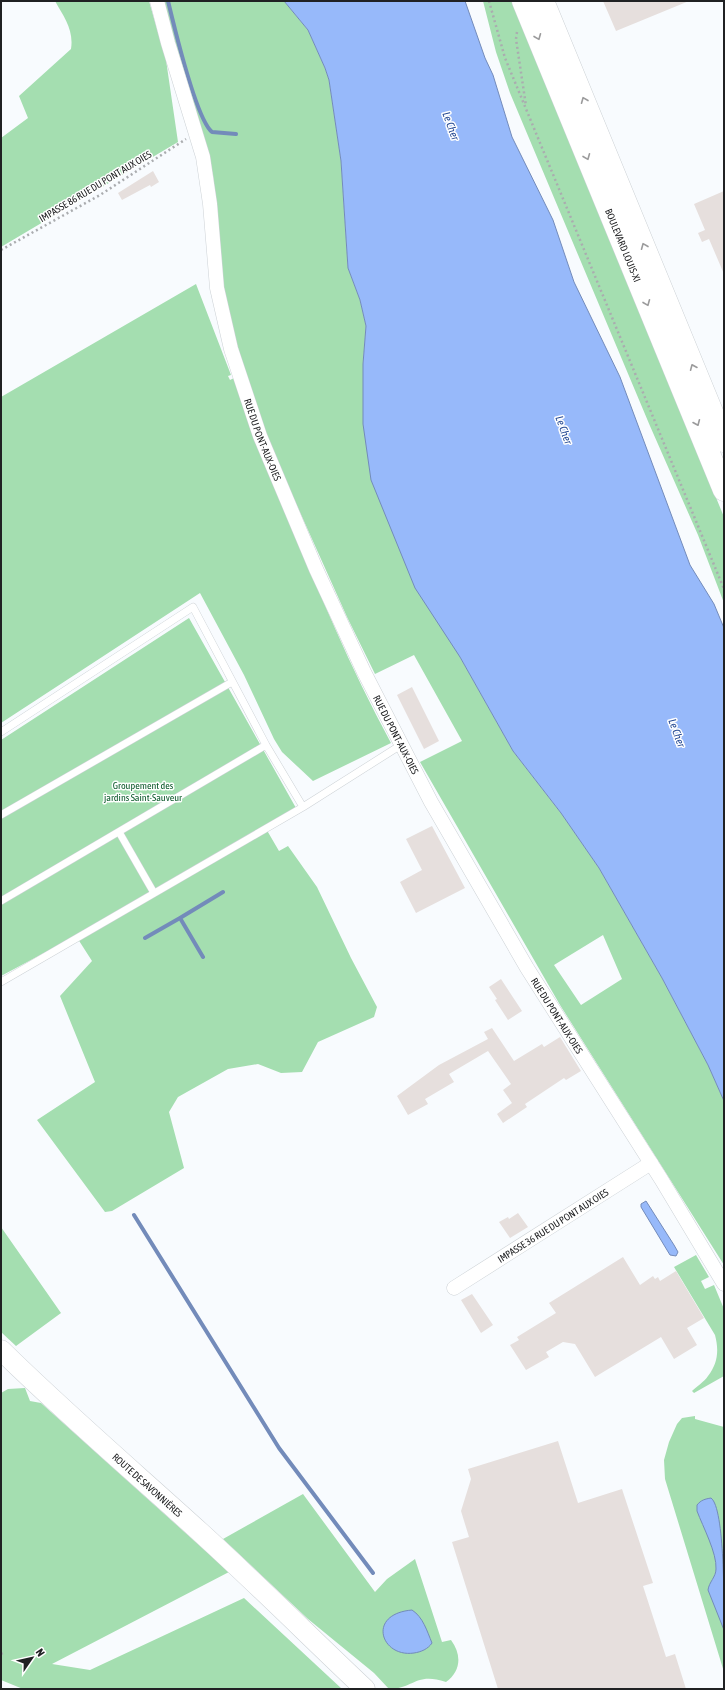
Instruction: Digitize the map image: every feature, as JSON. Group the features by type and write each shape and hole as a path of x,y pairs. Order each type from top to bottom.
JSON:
{"main road":[{"name":"BOULEVARD LOUIS-XI","path":"531,4 724,442"},
{"name":"BOULEVARD LOUIS-XI","path":"531,4 724,490"},
{"name":"ROUTE DE SAVONNIÈRES","path":"1,1350 294,1620 365,1689"},
{"name":"ROUTE DE SAVONNIÈRES","path":"294,1620 341,1654 379,1689"}],"street":[{"name":"RUE DU PONT-AUX-OIES","path":"157,1 168,43 196,133 207,178 214,269 219,301 237,370 260,436 316,569 364,672 431,802 527,968 651,1163 724,1284"},
{"name":"IMPASSE 36 RUE DU PONT AUX OIES","path":"454,1288 651,1163"}],"lane":[{"path":"1,732 193,607 266,745 303,807"},
{"path":"1,815 232,682"},
{"path":"1,901 266,745"},
{"path":"1,982 303,807 401,745"},
{"path":"119,832 154,893"}],"path":[{"path":"489,1 505,58 724,589"},
{"path":"527,112 516,39 519,23 531,4"},
{"name":"IMPASSE 86 RUE DU PONT AUX OIES","path":"1,250 100,195 196,133"},
{"path":"1,1654 5,1652"}],"green space":[{"path":"55,1 149,1 166,60 178,142 1,247 1,138 28,118 19,96 71,49 72,42 70,30"},
{"path":"162,1 284,1 308,30 329,80 341,161 348,268 360,300 366,326 363,364 363,424 460,657 513,751 561,813 599,868 662,978 708,1065 724,1101 724,1265 560,1005 420,762 462,741 414,655 375,674 347,617 272,450 250,391 222,290 213,175","holes":["603,935 622,979 581,1005 554,965"]},
{"path":"483,1 512,1 724,517 724,603 698,535 650,426 510,93 496,52"},
{"path":"196,284 231,375 228,376 230,380 234,378 307,563 368,699 391,743 313,781 282,752 274,739 244,675 200,593 1,723 1,397"},
{"name":"Groupement des jardins Saint-Sauveur","path":"189,618 296,808 265,827 279,851 288,846 317,887 351,958 377,1007 374,1017 318,1042 302,1072 281,1073 258,1064 228,1069 178,1097 169,1112 184,1168 112,1211 105,1212 37,1120 95,1082 60,996 92,961 76,936 1,976 1,740"},
{"path":"1,1227 61,1313 16,1346 1,1332"},
{"path":"696,1255 709,1277 701,1281 705,1289 714,1285 724,1309 724,1376 694,1393 692,1391 705,1380 711,1371 717,1356 715,1335 674,1267"},
{"path":"25,1388 30,1401 41,1403 229,1572 52,1664 90,1670 244,1598 342,1689 23,1689 1,1680 1,1393 8,1389"},
{"path":"695,1416 695,1419 724,1427 724,1672 665,1479 664,1460 669,1442 677,1424 682,1418"},
{"path":"303,1494 375,1592 387,1579 415,1559 442,1642 451,1640 457,1651 457,1668 455,1673 446,1682 436,1679 428,1679 389,1689 374,1673 308,1619 223,1539"}],"water":[{"name":"Le Cher","path":"284,1 465,1 485,58 493,75 512,137 553,220 574,282 620,377 690,565 714,604 724,628 724,1101 708,1065 662,978 599,868 561,813 513,751 460,657 415,588 371,480 363,424 363,364 366,326 360,300 348,268 341,161 329,80 308,30"},
{"path":"646,1201 678,1252 676,1256 670,1255 641,1207 641,1204"},
{"path":"711,1498 716,1506 721,1538 724,1581 724,1630 708,1590 716,1572 716,1563 709,1540 697,1511 697,1505 699,1503 703,1500"},
{"path":"412,1610 422,1620 432,1643 426,1649 419,1652 403,1653 393,1649 387,1643 383,1635 384,1627 388,1619 398,1613"}],"building":[{"path":"603,1 689,1 616,31"},
{"path":"153,171 159,182 151,187 150,185 122,200 118,193"},
{"path":"724,191 724,274 709,239 702,242 698,233 705,230 694,204"},
{"path":"412,687 439,741 424,749 397,695"},
{"path":"432,826 465,888 416,913 400,882 422,870 406,839"},
{"path":"501,979 522,1011 508,1020 495,1000 497,999 489,987"},
{"path":"492,1028 514,1061 542,1044 544,1047 560,1037 581,1071 566,1080 564,1078 525,1104 527,1107 503,1123 497,1114 512,1103 503,1090 511,1084 488,1051 449,1074 454,1082 425,1099 428,1104 408,1115 397,1096 439,1065 488,1039 484,1032"},
{"path":"518,1213 528,1227 510,1238 499,1222 508,1217 509,1219"},
{"path":"623,1257 640,1285 653,1276 655,1279 658,1277 660,1281 676,1271 704,1318 687,1328 697,1345 674,1359 661,1337 595,1377 575,1344 563,1342 546,1352 549,1357 526,1370 510,1345 519,1340 517,1337 556,1313 549,1303"},
{"path":"472,1294 493,1325 481,1333 461,1300"},
{"path":"558,1441 578,1503 622,1489 653,1583 643,1586 666,1657 675,1654 686,1689 498,1689 452,1542 469,1537 461,1511 471,1479 468,1469"}],"waterway":[{"path":"168,1 186,71 199,110 206,124 212,132 236,134"},
{"path":"180,918 223,892"},
{"path":"145,938 180,918 203,957"},
{"path":"134,1215 279,1448 373,1573"}]}
